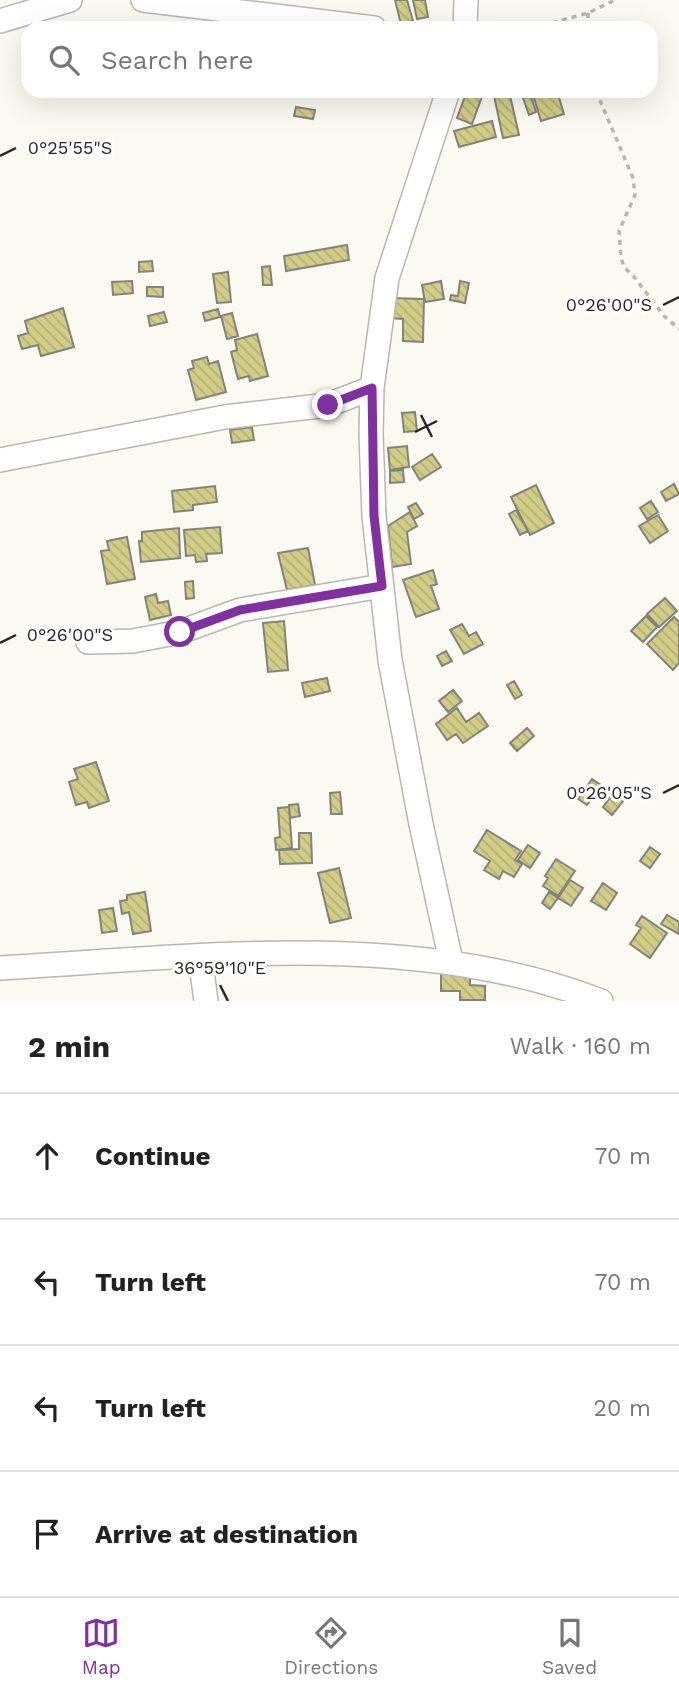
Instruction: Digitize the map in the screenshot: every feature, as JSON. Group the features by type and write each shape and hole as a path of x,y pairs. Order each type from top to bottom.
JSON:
{"street":[{"path":"0,21 70,0"},
{"path":"143,0 316,21"},
{"path":"465,21 466,0"},
{"path":"446,98 387,278 372,388 374,516 390,660 415,797 451,961"},
{"path":"0,460 225,417 328,405 372,388"},
{"path":"88,642 133,641 168,634 240,610 382,586"},
{"path":"0,968 248,953 307,953 451,961 529,979 601,1001"},
{"path":"200,956 206,1001"}],"path":[{"path":"558,21 587,13 615,0"},
{"path":"587,13 588,21"},
{"path":"599,98 632,178 635,195 620,231 624,267 664,316 679,329"}],"building":[{"path":"395,0 407,0 413,21 400,21"},
{"path":"413,0 425,0 428,17 417,19"},
{"path":"464,98 481,98 472,124 457,118"},
{"path":"494,98 511,98 519,135 503,138"},
{"path":"523,98 532,98 536,112 529,115"},
{"path":"534,98 559,98 564,114 541,121"},
{"path":"296,107 315,110 313,119 294,116"},
{"path":"492,121 496,137 459,147 454,131"},
{"path":"347,245 349,260 286,271 284,256"},
{"path":"152,261 153,271 139,272 139,262"},
{"path":"270,266 272,285 263,285 262,267"},
{"path":"228,272 231,302 217,303 213,274"},
{"path":"132,281 133,293 113,295 112,282"},
{"path":"441,281 444,299 425,302 422,285"},
{"path":"460,281 469,283 465,303 450,300 451,295 458,296"},
{"path":"147,287 163,287 163,297 147,296"},
{"path":"391,298 424,299 423,342 403,341 403,319 390,318"},
{"path":"63,308 74,347 41,356 38,345 22,349 18,336 28,333 25,321"},
{"path":"218,309 220,317 205,321 203,313"},
{"path":"164,312 167,322 150,326 148,316"},
{"path":"232,313 238,336 227,339 221,316"},
{"path":"257,334 268,376 250,381 249,376 238,379 231,352 237,350 235,340"},
{"path":"207,357 209,364 218,361 226,392 196,400 188,370 194,368 192,361"},
{"path":"415,412 417,431 404,432 402,413"},
{"path":"252,427 254,440 232,443 230,430"},
{"path":"407,446 409,467 390,470 388,448"},
{"path":"432,454 441,467 420,480 412,467"},
{"path":"403,470 404,482 390,483 390,471"},
{"path":"674,484 679,494 666,501 661,492"},
{"path":"536,485 554,523 530,535 511,497"},
{"path":"215,486 217,502 193,505 193,510 174,512 172,491"},
{"path":"651,501 658,512 647,519 640,508"},
{"path":"416,503 423,514 414,519 408,507"},
{"path":"516,510 528,531 520,535 509,514"},
{"path":"410,512 417,526 407,532 411,564 392,567 388,526"},
{"path":"658,515 668,531 650,543 639,526"},
{"path":"220,527 222,553 206,554 207,561 196,562 195,555 186,556 184,530"},
{"path":"179,528 180,558 141,562 139,541 142,541 142,532"},
{"path":"127,537 135,579 107,584 101,551 109,550 107,541"},
{"path":"308,548 315,585 287,590 278,553"},
{"path":"433,570 437,584 431,586 439,609 416,617 403,580"},
{"path":"193,581 194,598 186,599 185,582"},
{"path":"156,594 158,603 168,601 171,615 150,620 145,597"},
{"path":"665,598 677,611 659,627 647,614"},
{"path":"646,616 657,627 643,642 631,631"},
{"path":"674,617 679,622 679,663 673,670 647,644"},
{"path":"284,621 288,670 268,672 263,623"},
{"path":"462,624 469,636 476,632 483,644 464,654 450,630"},
{"path":"446,651 452,661 442,666 437,656"},
{"path":"327,678 330,691 305,697 302,683"},
{"path":"514,681 522,695 515,699 507,685"},
{"path":"453,690 462,701 448,712 439,701"},
{"path":"457,708 466,722 479,713 488,726 463,743 456,734 447,740 436,724"},
{"path":"527,728 534,736 517,751 510,743"},
{"path":"96,762 109,801 89,808 87,802 76,805 69,782 78,779 74,769"},
{"path":"592,779 601,785 587,805 578,799"},
{"path":"340,792 342,814 331,814 330,793"},
{"path":"614,792 624,800 612,815 603,807"},
{"path":"298,804 300,816 290,818 289,805"},
{"path":"289,807 292,848 276,850 275,838 280,837 278,808"},
{"path":"487,830 521,851 515,860 522,864 514,877 503,871 499,879 484,870 490,861 474,851"},
{"path":"299,833 311,833 312,863 280,864 279,850 299,849"},
{"path":"528,845 540,853 530,868 518,860"},
{"path":"650,847 660,854 650,868 640,861"},
{"path":"556,859 575,871 558,896 543,886 548,878 545,876"},
{"path":"339,868 351,918 330,923 318,873"},
{"path":"570,880 583,888 571,906 558,898"},
{"path":"603,883 617,893 606,910 591,901"},
{"path":"145,892 151,931 133,934 129,912 122,914 120,901 127,900 127,895"},
{"path":"549,892 558,898 550,909 542,903"},
{"path":"113,908 117,931 102,933 99,910"},
{"path":"667,915 679,922 679,934 661,924"},
{"path":"642,916 667,933 650,958 630,944 641,928 636,925"},
{"path":"441,972 470,972 470,985 485,986 485,1000 460,1000 460,991 441,991"}],"route":[{"path":"180,632 240,610 382,586 374,516 372,388 328,405"}]}
